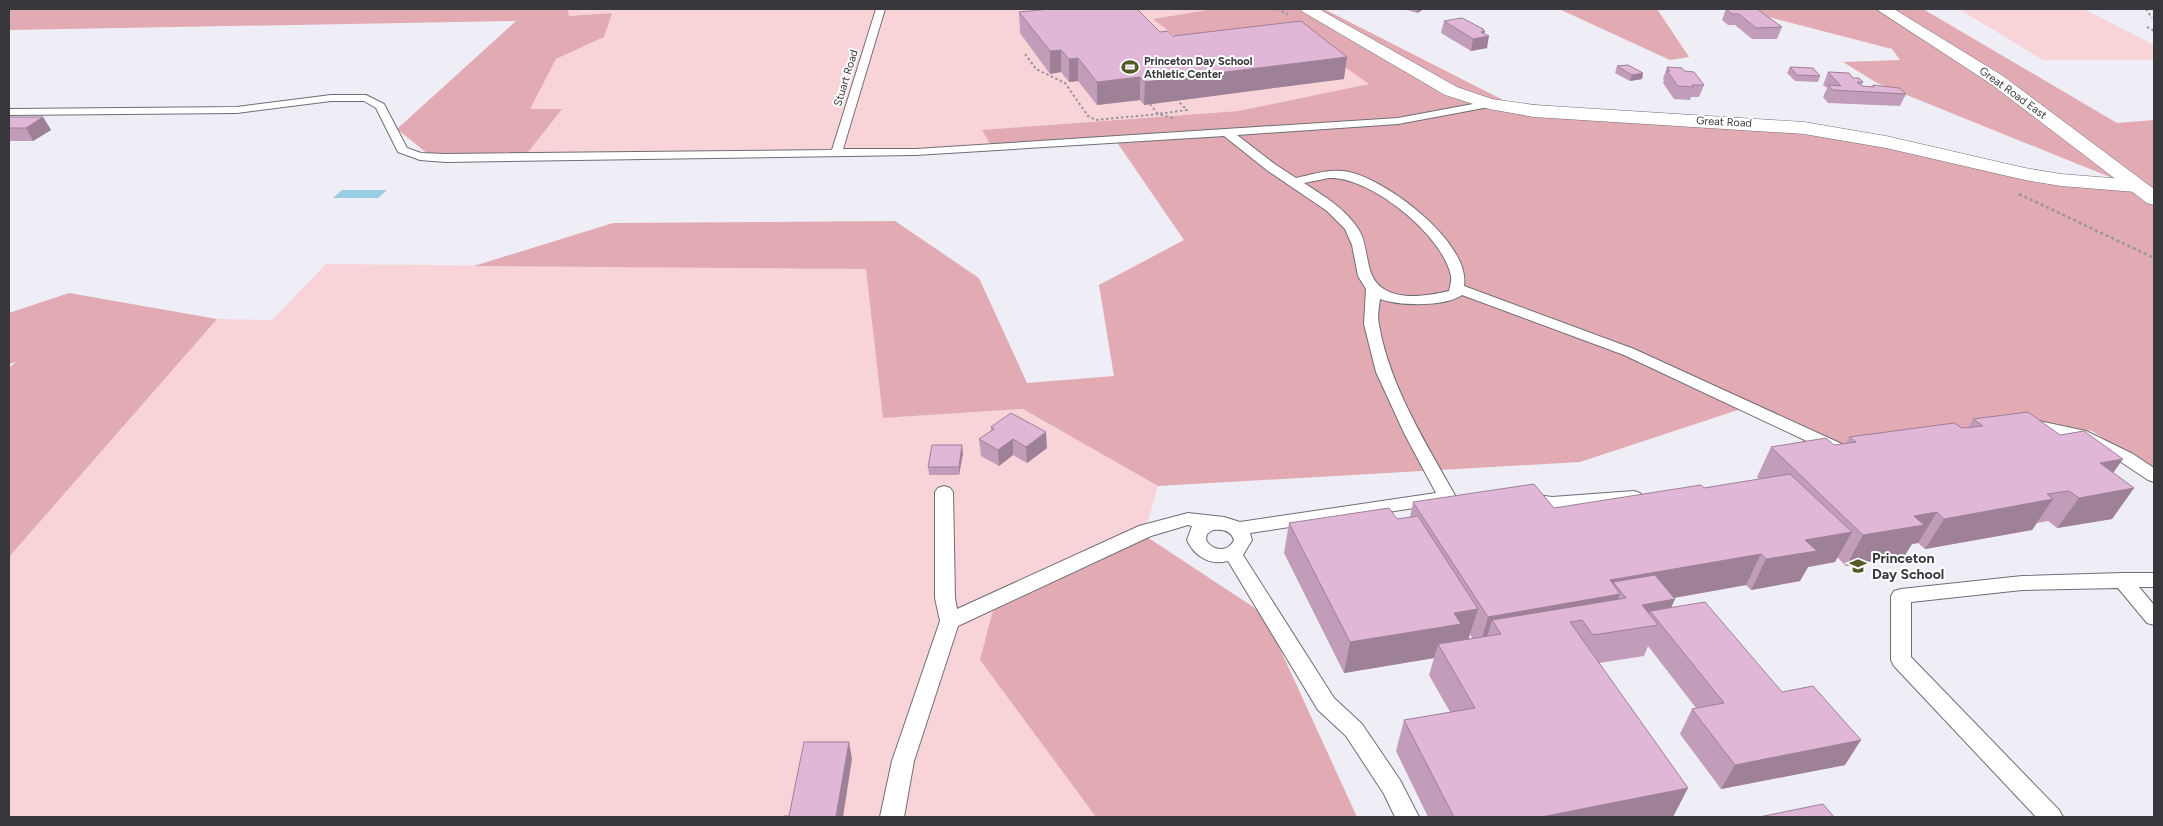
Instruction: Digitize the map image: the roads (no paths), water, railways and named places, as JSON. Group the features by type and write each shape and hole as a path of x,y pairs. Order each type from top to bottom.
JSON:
{"street":[{"name":"Great Road","path":"1308,9 1451,91 1489,104 1534,111 1804,128 1886,142 2025,174 2061,180 2136,186"},
{"name":"Great Road East","path":"1884,9 1997,80 2136,186"},
{"path":"2136,186 2154,199"}],"lane":[{"name":"Stuart Road","path":"836,154 880,9"},
{"path":"9,112 237,110 331,98 366,98 380,106 402,150 420,156 445,158 548,158 916,152 1398,121 1489,104"},
{"path":"1227,132 1272,168 1339,214 1357,239 1365,276 1374,289 1389,297 1410,300 1456,294 1459,276 1442,242 1416,215 1366,181 1334,173 1294,182"},
{"path":"1458,288 1630,352 1838,449 1847,448"},
{"path":"1237,529 1455,496 1412,433 1384,372 1371,324 1374,289"},
{"path":"2017,421 2080,435 2127,458 2154,476"},
{"path":"892,817 903,761 950,621 945,598 944,492"},
{"path":"1516,498 1552,503 1656,496"},
{"path":"950,621 1146,531 1188,519 1215,523"},
{"path":"1223,523 1237,529 1242,534 1242,546 1233,554 1225,556 1209,554 1198,546 1196,541 1198,531 1208,524 1223,523"},
{"path":"1233,554 1326,704 1354,730 1392,787 1407,817"},
{"path":"2122,580 2154,618"},
{"path":"2051,817 1901,660 1901,596 2022,582 2154,580"}],"water":[{"path":"342,190 387,190 378,198 333,198"}],"place":[{"name":"Princeton Day School Athletic Center","path":"1130,67"},
{"name":"Princeton Day School","path":"1858,566"}]}
